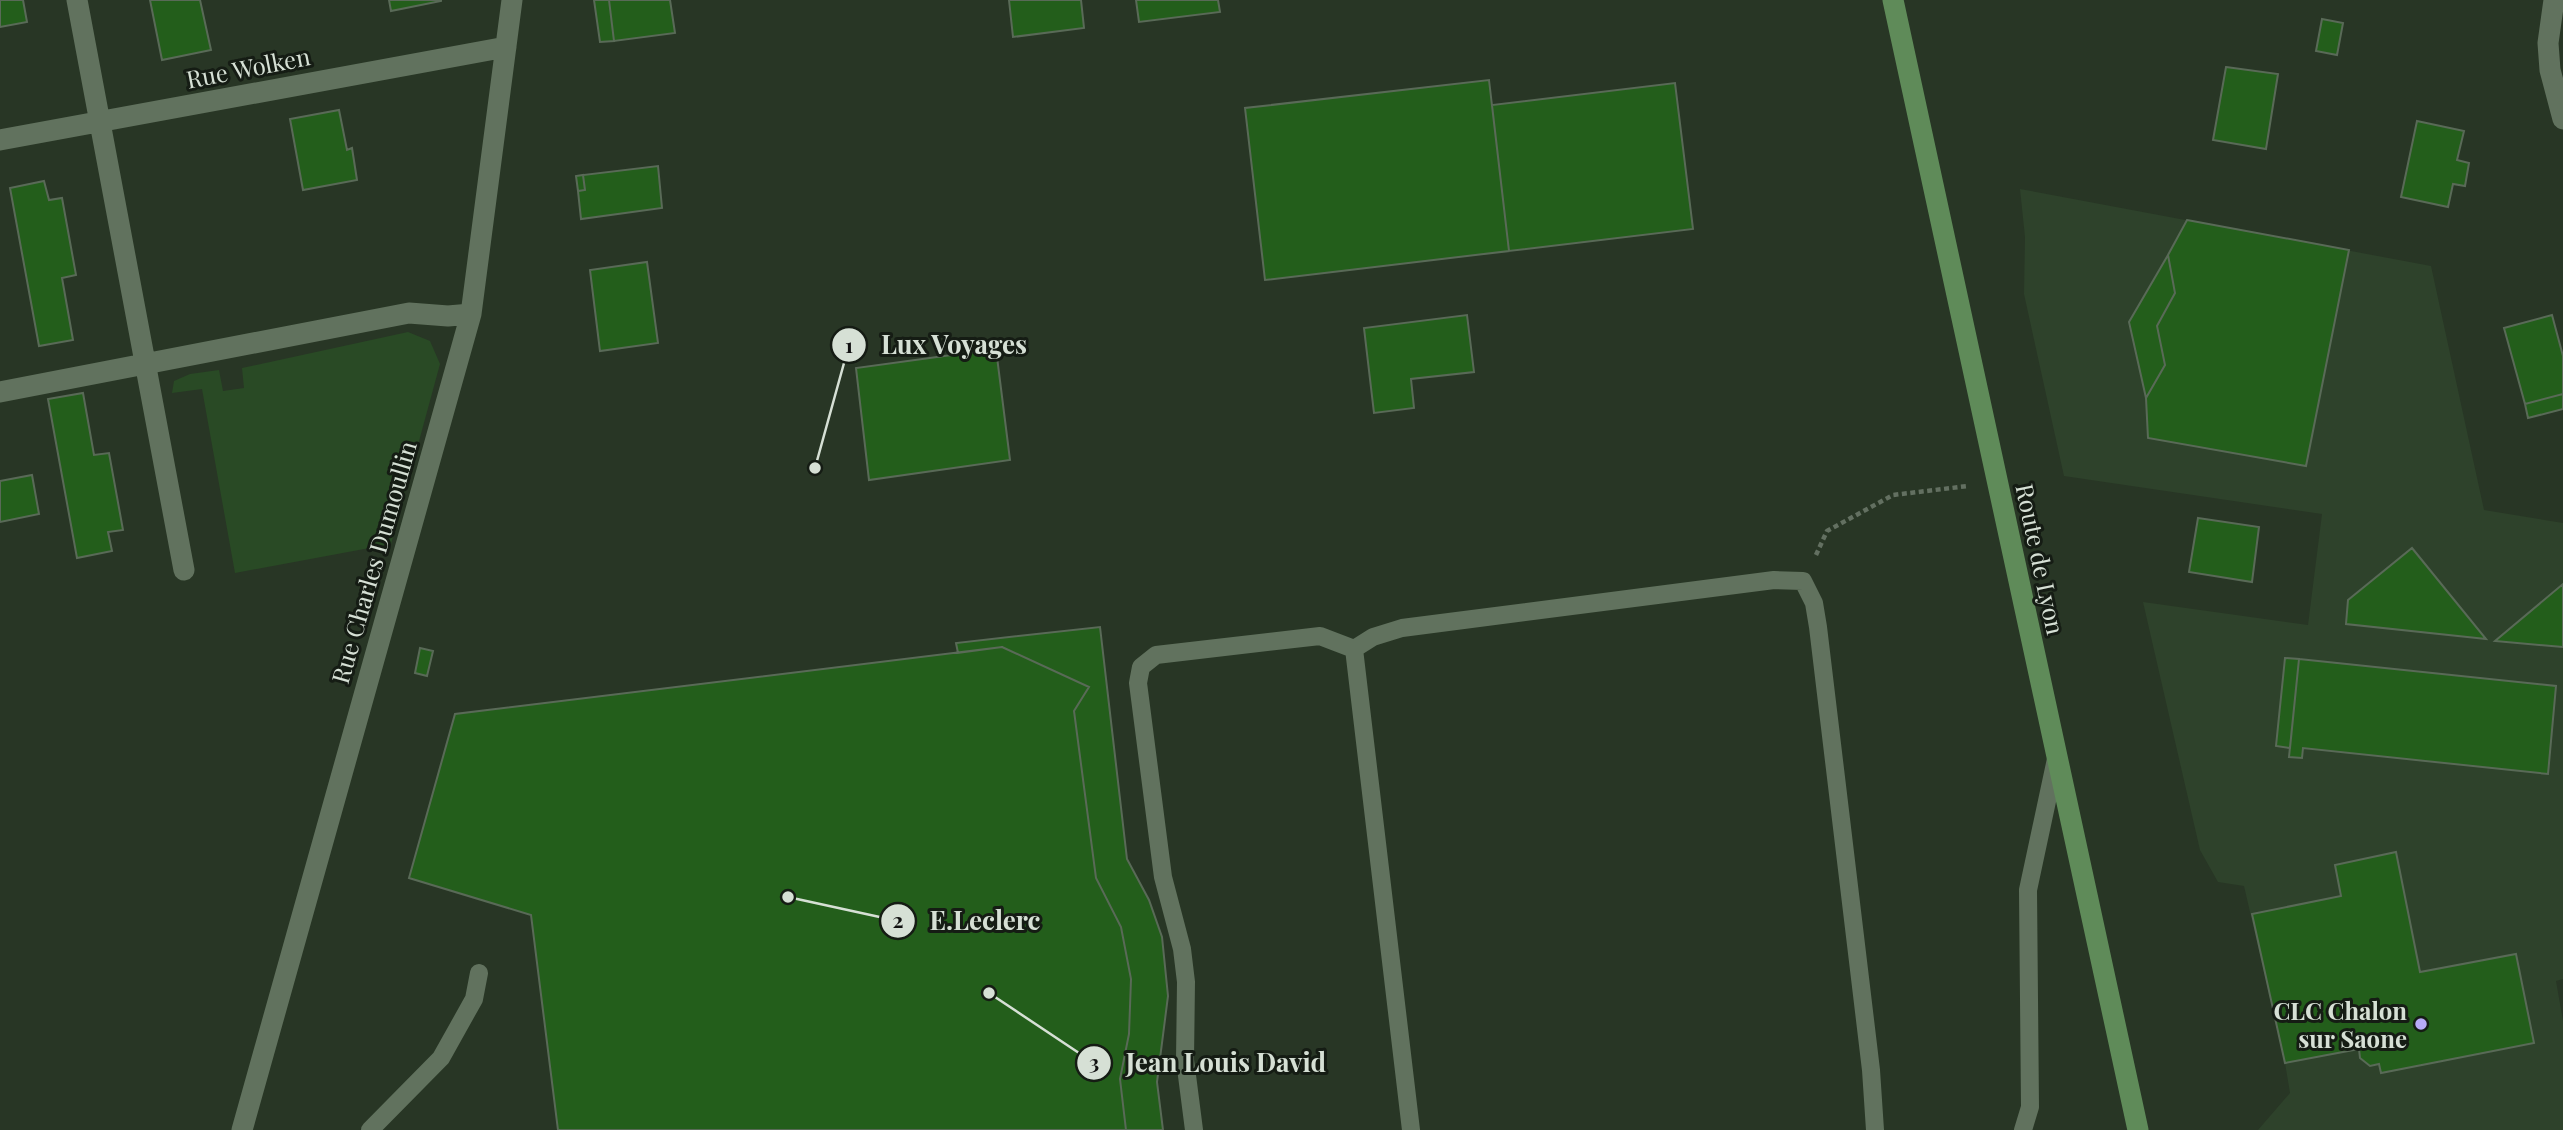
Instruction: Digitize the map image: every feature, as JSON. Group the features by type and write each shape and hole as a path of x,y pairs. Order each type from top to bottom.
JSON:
{"main road":[{"name":"Route de Lyon","path":"1892,0 2138,1130"}],"street":[{"path":"77,0 184,570"},
{"name":"Rue Charles Dumoullin","path":"242,1130 471,314 512,0"},
{"path":"2554,0 2548,43 2550,70 2563,119"},
{"name":"Rue Wolken","path":"0,140 506,47"},
{"path":"0,392 409,313 448,316 471,314"}],"lane":[{"path":"1354,649 1374,637 1402,628 1774,579 1803,581 1814,603 1818,627 1872,1082 1875,1130"},
{"path":"1194,1130 1185,1060 1186,982 1182,949 1163,877 1138,682 1141,667 1156,655 1293,638 1320,636 1354,649"},
{"path":"1354,649 1411,1130"},
{"path":"2023,1130 2030,1107 2028,890 2057,755"},
{"path":"370,1130 441,1058 474,999 479,973"}],"path":[{"path":"1803,581 1827,531 1893,495 1997,483"}],"shaded area":[{"path":"2020,189 2431,266 2484,510 2563,523 2563,979 2556,981 2563,1021 2563,1130 2258,1130 2290,1093 2285,1063 2244,886 2218,882 2200,850 2143,602 2308,625 2322,514 2064,476 2024,294 2025,237"},
{"path":"408,332 430,341 440,364 391,544 235,573 202,389 172,393 174,381 190,374 219,370 223,391 244,388 242,368"}],"building":[{"path":"0,0 23,0 27,22 0,27"},
{"path":"150,0 200,0 211,50 162,60"},
{"path":"389,0 441,0 441,1 391,11"},
{"path":"594,0 609,0 614,41 600,42"},
{"path":"609,0 670,0 675,33 614,41"},
{"path":"1009,0 1081,0 1084,28 1013,37"},
{"path":"1136,0 1218,0 1220,12 1139,22"},
{"path":"2322,19 2343,23 2337,55 2316,51"},
{"path":"2226,67 2278,74 2266,149 2213,140"},
{"path":"1489,80 1509,251 1265,280 1245,108"},
{"path":"1675,83 1693,229 1509,251 1492,105"},
{"path":"339,110 347,150 352,148 357,180 303,190 290,119"},
{"path":"2417,121 2464,131 2457,160 2469,163 2465,186 2453,184 2448,207 2401,197"},
{"path":"658,166 662,208 581,219 578,191 585,190 583,175"},
{"path":"583,175 585,190 578,191 576,176"},
{"path":"44,181 49,200 62,198 76,275 62,278 73,340 39,346 10,188"},
{"path":"2187,220 2349,250 2306,466 2148,438 2146,398 2165,365 2157,326 2175,293 2168,255"},
{"path":"2168,255 2175,293 2157,326 2165,365 2146,398 2129,322"},
{"path":"647,262 658,343 600,351 590,270"},
{"path":"1467,315 1474,372 1411,379 1414,408 1374,413 1364,328"},
{"path":"2552,315 2563,356 2563,394 2525,404 2504,328"},
{"path":"996,349 1010,460 869,480 856,368"},
{"path":"83,393 94,455 109,453 123,530 108,532 112,551 77,558 48,399"},
{"path":"2563,394 2563,409 2528,418 2525,404"},
{"path":"32,475 39,514 0,522 0,481"},
{"path":"2198,518 2259,527 2252,582 2189,572"},
{"path":"2412,548 2486,639 2346,624 2348,600"},
{"path":"2563,584 2563,647 2495,641"},
{"path":"1100,627 1127,859 1149,900 1162,937 1168,996 1157,1082 1163,1130 1126,1130 1120,1079 1129,1034 1131,979 1121,927 1096,878 1074,711 1089,687 1002,647 958,653 956,643"},
{"path":"1002,647 1089,687 1074,711 1096,878 1121,927 1131,979 1129,1034 1120,1079 1126,1130 558,1130 531,915 409,878 455,714"},
{"path":"420,648 433,651 427,676 415,673"},
{"path":"2285,658 2299,659 2290,748 2276,746"},
{"path":"2299,659 2556,686 2548,774 2303,748 2302,758 2289,757"},
{"path":"2396,852 2420,972 2516,954 2534,1043 2381,1073 2379,1064 2370,1066 2360,1058 2359,1049 2285,1063 2252,914 2341,896 2335,865"}],"place":[{"name":"Lux Voyages","path":"815,468"},
{"name":"E.Leclerc","path":"788,897"},
{"name":"Jean Louis David","path":"989,993"},
{"name":"CLC Chalon sur Saone","path":"2421,1024"}]}
